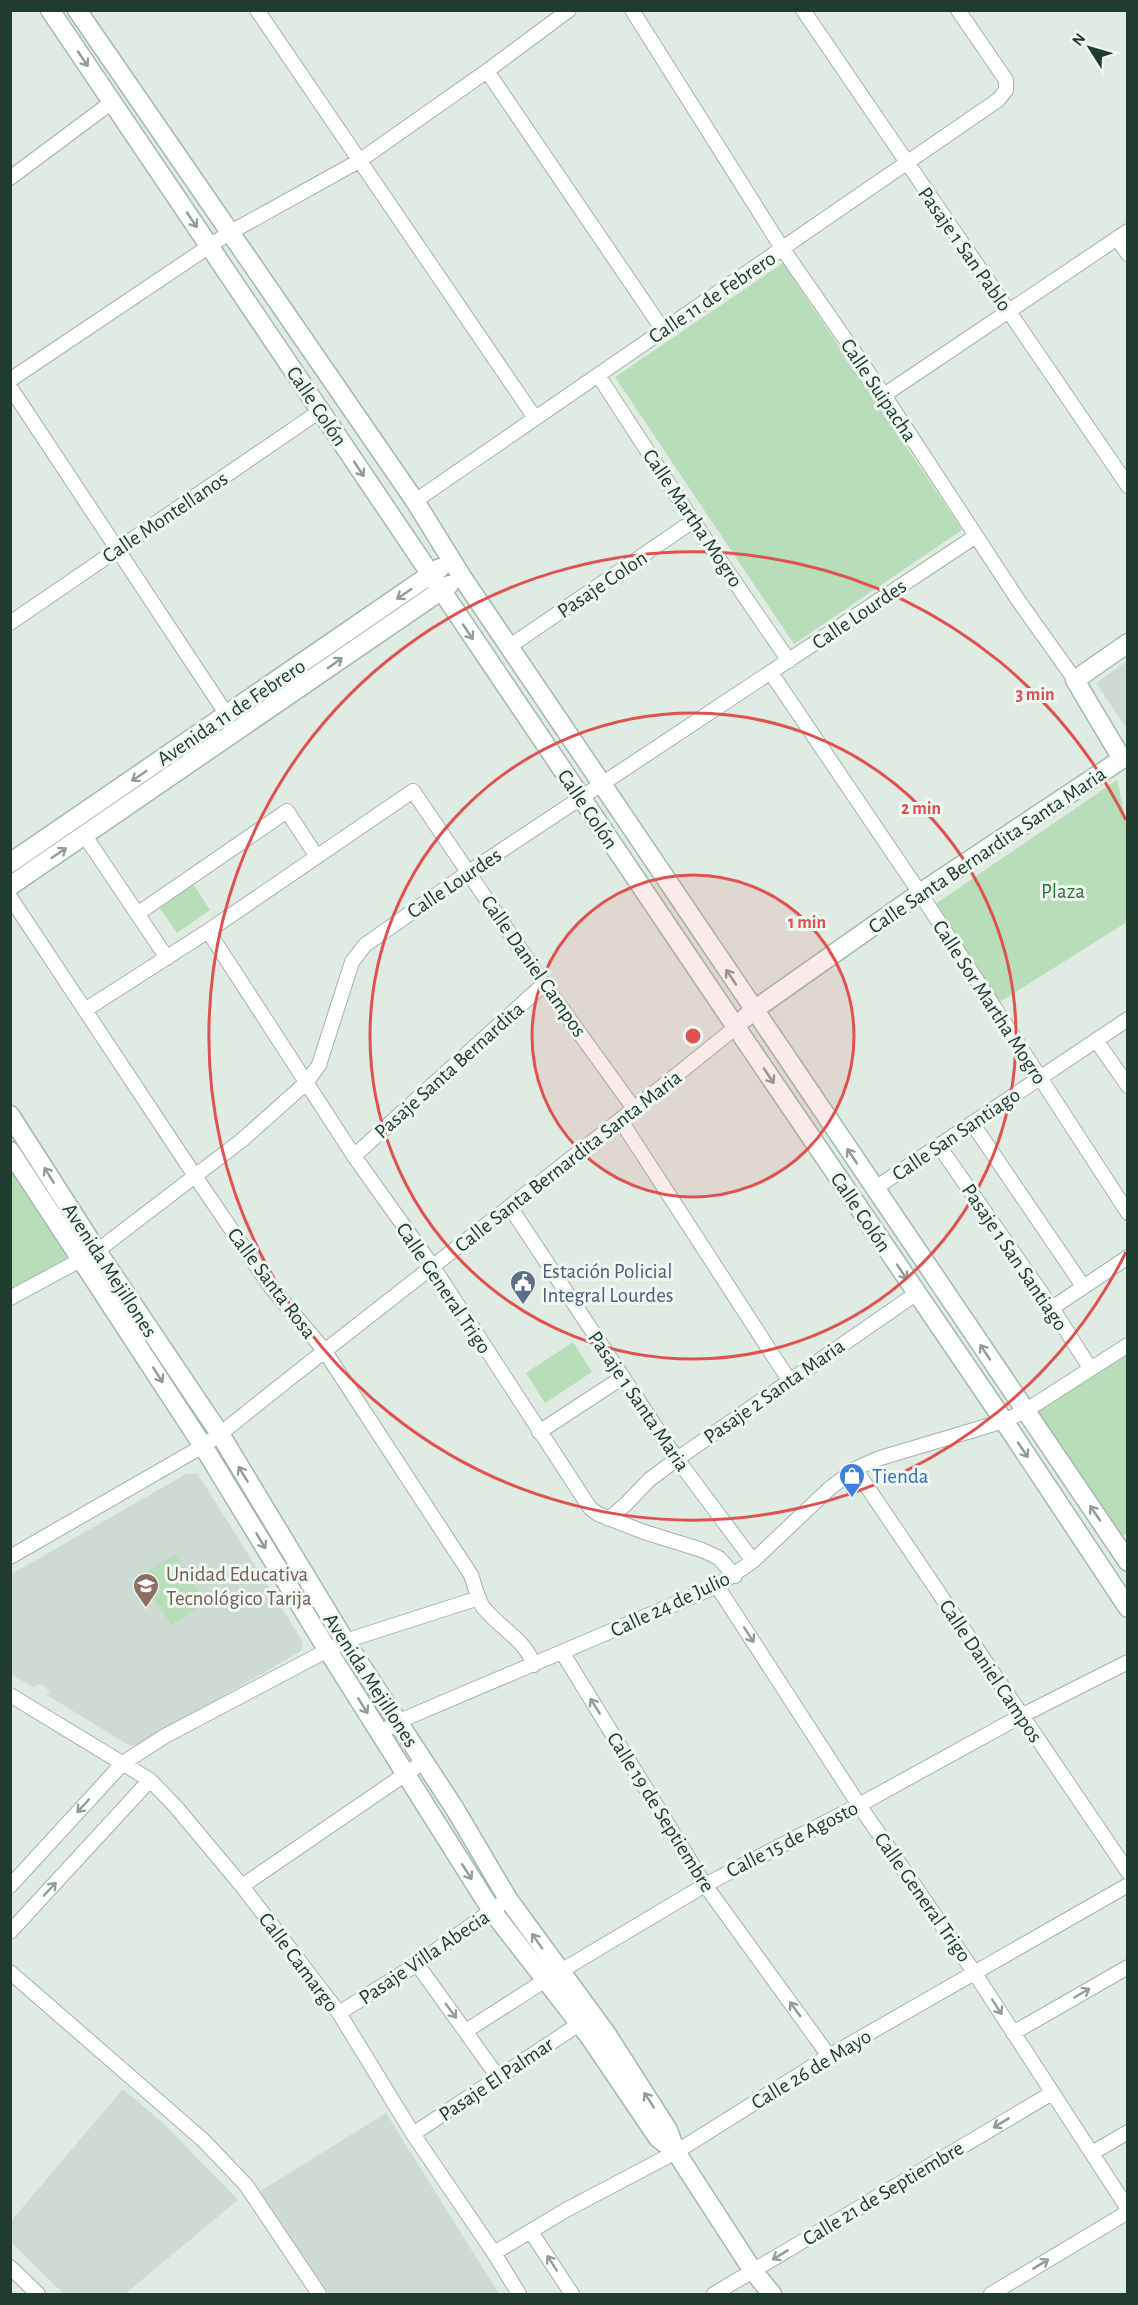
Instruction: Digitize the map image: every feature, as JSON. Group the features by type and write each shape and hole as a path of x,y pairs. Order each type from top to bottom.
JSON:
{"street":[{"name":"Calle Colón","path":"50,10 1128,1608"},
{"name":"Calle Colón","path":"77,10 415,501 462,577 604,784 874,1189 1025,1411 1125,1551"},
{"path":"257,10 536,418"},
{"path":"10,380 229,233 359,161 487,72 569,10"},
{"name":"Calle Suipacha","path":"632,10 782,248 884,395 1018,600 1076,680 1125,764"},
{"name":"Pasaje 1 San Pablo","path":"803,10 1128,486"},
{"name":"Calle 11 de Febrero","path":"415,501 998,100 1006,90 1006,80 958,10"},
{"path":"487,72 663,330"},
{"path":"10,178 112,102"},
{"path":"884,395 1122,234 1128,254"},
{"name":"Calle Martha Mogro","path":"598,375 693,521 789,661"},
{"path":"10,387 227,715"},
{"name":"Calle Montellanos","path":"10,623 320,411"},
{"name":"Pasaje Colon","path":"510,646 693,521"},
{"name":"Calle Lourdes","path":"10,1298 89,1255 243,1140 306,1083 319,1065 352,962 365,945 469,872 976,536"},
{"name":"Avenida 11 de Febrero","path":"10,886 236,733 435,583 450,559"},
{"path":"435,583 462,577"},
{"name":"Avenida 11 de Febrero","path":"10,863 227,715 435,583"},
{"path":"1076,680 1128,643"},
{"name":"Calle Sor Martha Mogro","path":"771,673 920,893 1128,1213"},
{"name":"Calle Santa Bernardita Santa Maria","path":"10,1557 220,1434 324,1350 635,1110 736,1028 754,1010 920,893 1125,764"},
{"name":"Calle Daniel Campos","path":"317,857 413,791 544,984 635,1110"},
{"path":"85,1010 317,857 287,811 137,914"},
{"path":"85,836 167,958"},
{"name":"Calle Santa Rosa","path":"10,897 270,1287 324,1350 471,1575 481,1604 525,1647 534,1665"},
{"name":"Calle General Trigo","path":"208,931 354,1156 433,1268 590,1508 609,1519 711,1554 724,1562 735,1576"},
{"name":"Pasaje Santa Bernardita","path":"354,1156 544,984"},
{"name":"Calle San Santiago","path":"874,1189 1128,1019"},
{"path":"1095,1040 1128,1086"},
{"name":"Avenida Mejillones","path":"10,1115 89,1255 203,1446 327,1649 492,1911 606,2032 668,2130 676,2152 753,2271 772,2295"},
{"path":"621,1121 789,1380"},
{"path":"972,1123 1083,1286"},
{"name":"Pasaje 1 San Santiago","path":"939,1146 1052,1308 1090,1368"},
{"name":"Avenida Mejillones","path":"10,1151 220,1434 345,1641 455,1809 579,2024 658,2138 676,2152"},
{"name":"Pasaje 1 Santa Maria","path":"510,1207 677,1459 753,1561"},
{"path":"1052,1308 1128,1257"},
{"name":"Pasaje 2 Santa Maria","path":"609,1519 649,1480 677,1459 917,1293"},
{"name":"Calle 24 de Julio","path":"381,1734 397,1722 717,1586 735,1576 753,1561 829,1489 855,1469 877,1459 1004,1421 1025,1411 1128,1345"},
{"path":"539,1432 623,1377"},
{"name":"Calle Daniel Campos","path":"855,1469 1128,1872"},
{"name":"Calle General Trigo","path":"717,1586 859,1805 974,1972 1128,2210"},
{"path":"10,1886 123,1763 165,1736 345,1641 479,1598"},
{"name":"Calle 19 de Septiembre","path":"562,1652 705,1884 829,2056"},
{"name":"Calle 15 de Agosto","path":"466,2031 705,1884 859,1805 1021,1716 1128,1662"},
{"name":"Calle Camargo","path":"10,1695 150,1780 176,1807 242,1886 339,2013 413,2134 494,2253 519,2295"},
{"path":"242,1886 423,1762"},
{"path":"10,1932 150,1780"},
{"name":"Calle 26 de Mayo","path":"494,2253 676,2152 829,2056 1128,1885"},
{"name":"Pasaje Villa Abecia","path":"339,2013 417,1964 508,1899"},
{"path":"417,1964 498,2077"},
{"path":"1013,2033 1128,1967"},
{"path":"10,1972 203,2140 239,2177 319,2295"},
{"name":"Pasaje El Palmar","path":"413,2134 579,2024"},
{"name":"Calle 21 de Septiembre","path":"714,2295 1052,2093"},
{"path":"1092,2154 1128,2132"},
{"path":"991,2295 1128,2210"},
{"path":"531,2232 572,2295"},
{"path":"10,2267 38,2295"}],"shaded area":[{"path":"1127,661 1127,729 1096,683"},
{"name":"Unidad Educativa Tecnológico Tarija","path":"186,1474 198,1474 303,1642 301,1651 139,1745 130,1746 47,1695 50,1691 40,1684 33,1687 11,1674 10,1575"},
{"path":"123,2089 164,2124 238,2200 125,2294 64,2294 11,2242 11,2221"},
{"path":"386,2113 499,2294 329,2294 259,2192"}],"green space":[{"path":"783,263 962,530 794,644 615,377"},
{"name":"Plaza","path":"1117,780 1127,825 1127,922 998,1003 934,905"},
{"path":"193,884 210,910 177,933 159,907"},
{"path":"10,1167 67,1258 11,1289 10,1289"},
{"path":"573,1342 592,1372 545,1403 526,1373"},
{"path":"1127,1353 1127,1533 1122,1537 1034,1414"},
{"path":"175,1554 206,1603 171,1625 140,1576"}],"place":[{"name":"Estación Policial Integral Lourdes","path":"523,1306"},
{"name":"Tienda","path":"852,1499"},
{"name":"Unidad Educativa Tecnológico Tarija","path":"146,1609"}]}
